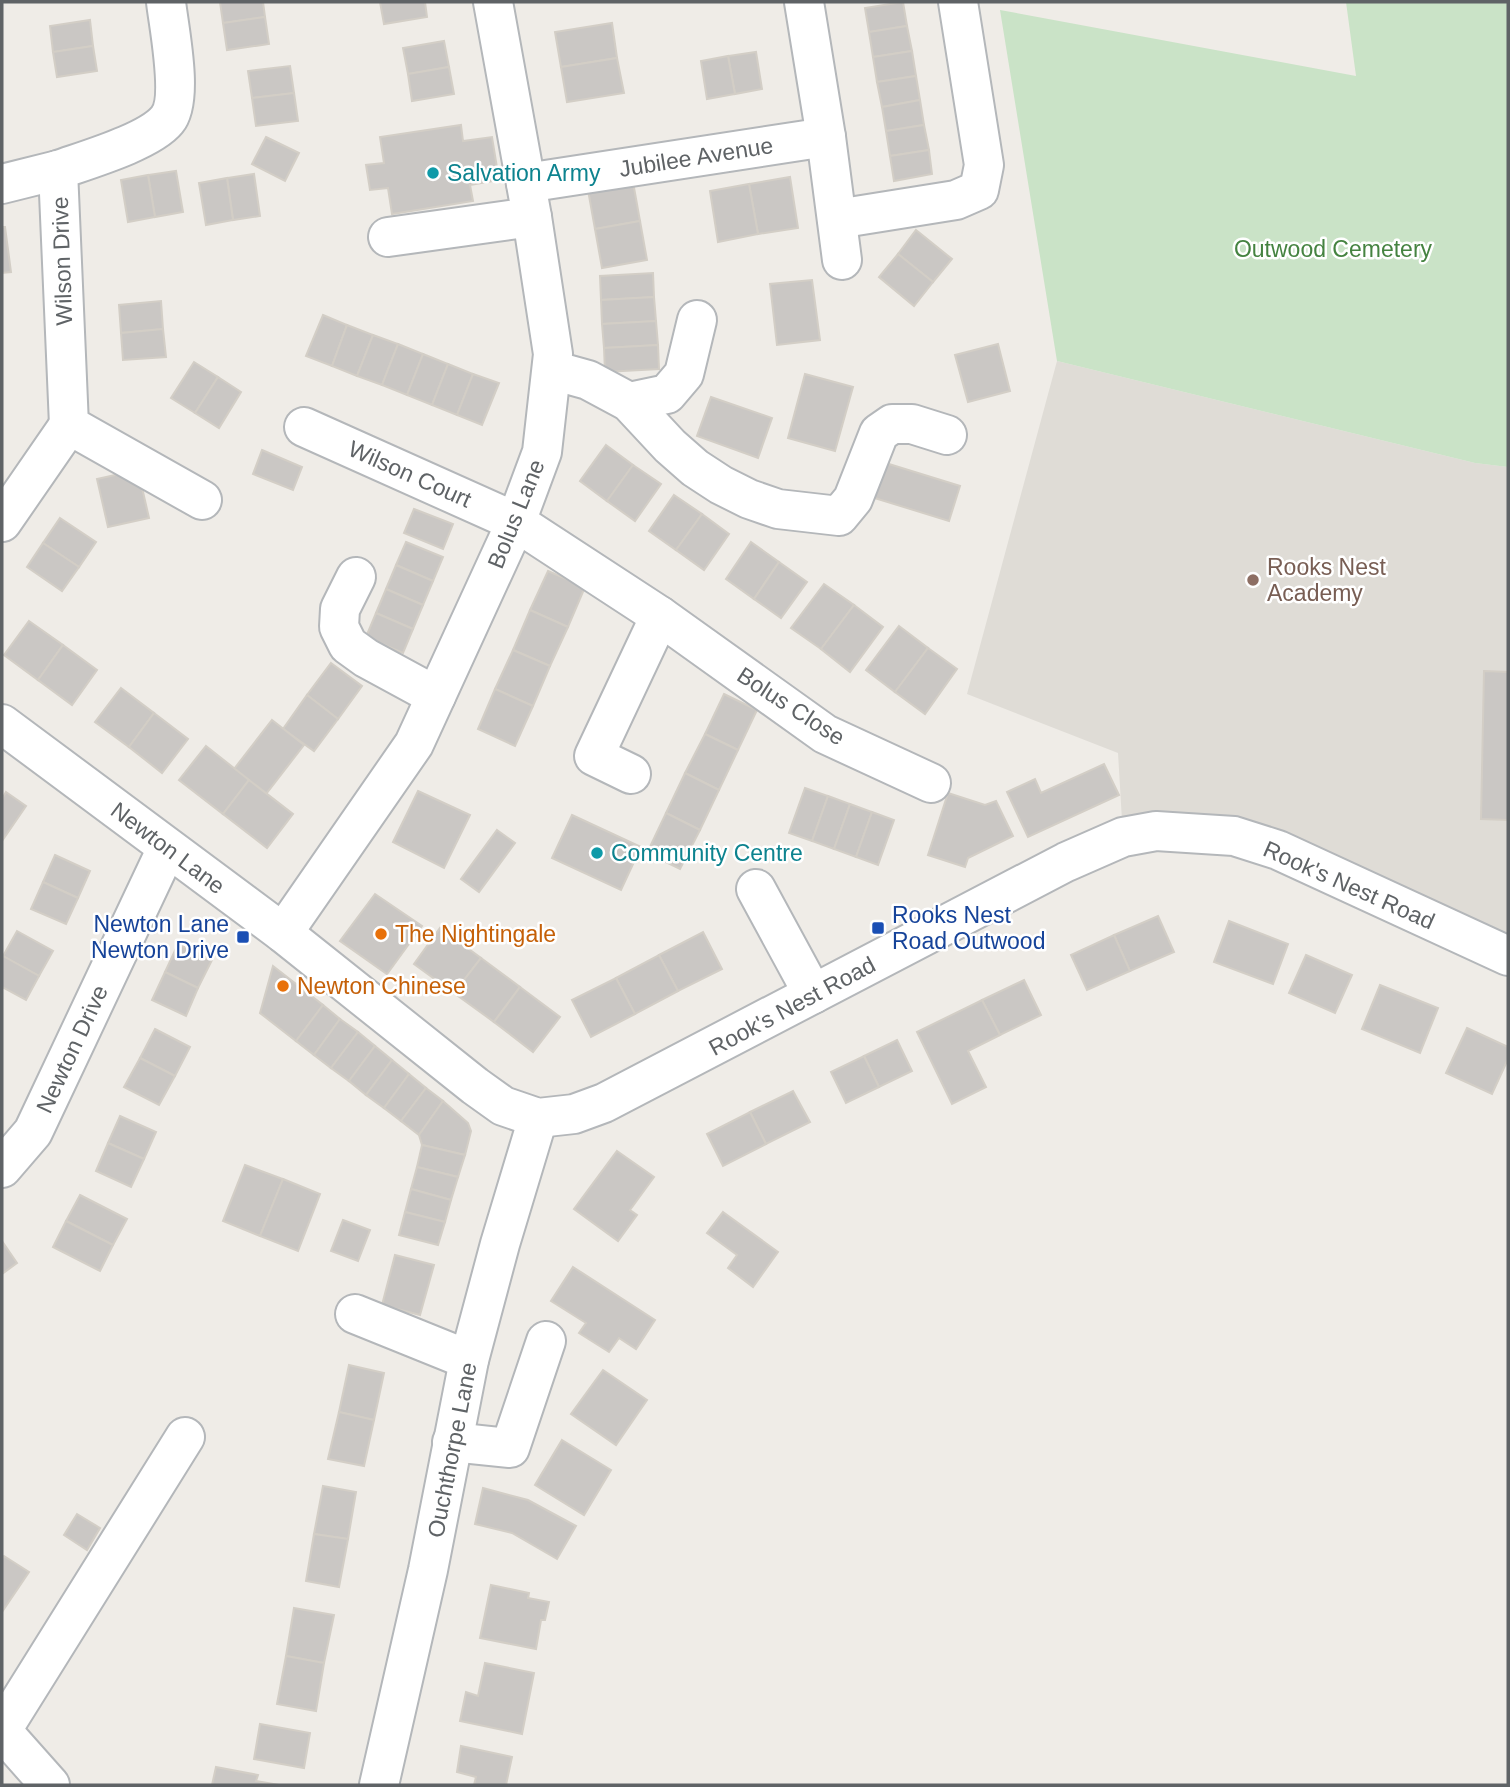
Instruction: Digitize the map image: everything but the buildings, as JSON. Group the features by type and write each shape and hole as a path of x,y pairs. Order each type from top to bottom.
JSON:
{"street":[{"name":"Wilson Drive","path":"69,425 58,170 144,138 168,119 176,87 166,2"},
{"name":"Bolus Lane","path":"283,933 414,744 516,522 542,452 554,354 493,2"},
{"path":"804,2 842,260"},
{"path":"837,219 956,200 979,190 984,165 958,2"},
{"name":"Jubilee Avenue","path":"388,237 529,200 826,137"},
{"path":"2,184 58,170"},
{"path":"629,402 667,394 684,374 698,320"},
{"path":"552,370 588,380 629,402 670,446 695,468 748,499 778,509 839,516 853,499 879,433 892,424 912,424 947,435"},
{"path":"2,522 69,425 202,500"},
{"name":"Wilson Court","path":"303,426 516,522"},
{"name":"Bolus Close","path":"516,522 660,616 825,734 931,783"},
{"path":"356,577 340,609 339,627 348,645 366,658 436,696"},
{"path":"631,774 594,756 660,616"},
{"name":"Newton Lane","path":"2,724 283,933 475,1086 503,1106 538,1118"},
{"name":"Rook's Nest Road","path":"538,1118 574,1114 604,1103 1066,862 1122,837 1156,831 1234,836 1278,850 1508,956"},
{"name":"Newton Drive","path":"2,1168 33,1132 167,848"},
{"path":"756,889 813,994"},
{"name":"Ouchthorpe Lane","path":"379,1785 428,1570 469,1360 538,1118"},
{"path":"355,1314 469,1360"},
{"path":"452,1442 510,1448 546,1341"},
{"path":"50,1785 2,1730 185,1437"}],"shaded area":[{"name":"Rooks Nest Academy","path":"1057,361 1475,463 1508,467 1508,956 1278,850 1123,837 1118,753 967,694"}],"green space":[{"name":"Outwood Cemetery","path":"1346,2 1508,2 1508,467 1475,463 1057,361 1000,10 1356,76"}],"place":[{"name":"Salvation Army","path":"433,173"},
{"name":"Rooks Nest Academy","path":"1253,580"},
{"name":"Community Centre","path":"597,853"},
{"name":"Rooks Nest Road Outwood","path":"878,928"},
{"name":"The Nightingale","path":"381,934"},
{"name":"Newton Lane Newton Drive","path":"243,937"},
{"name":"Newton Chinese","path":"283,986"}]}
